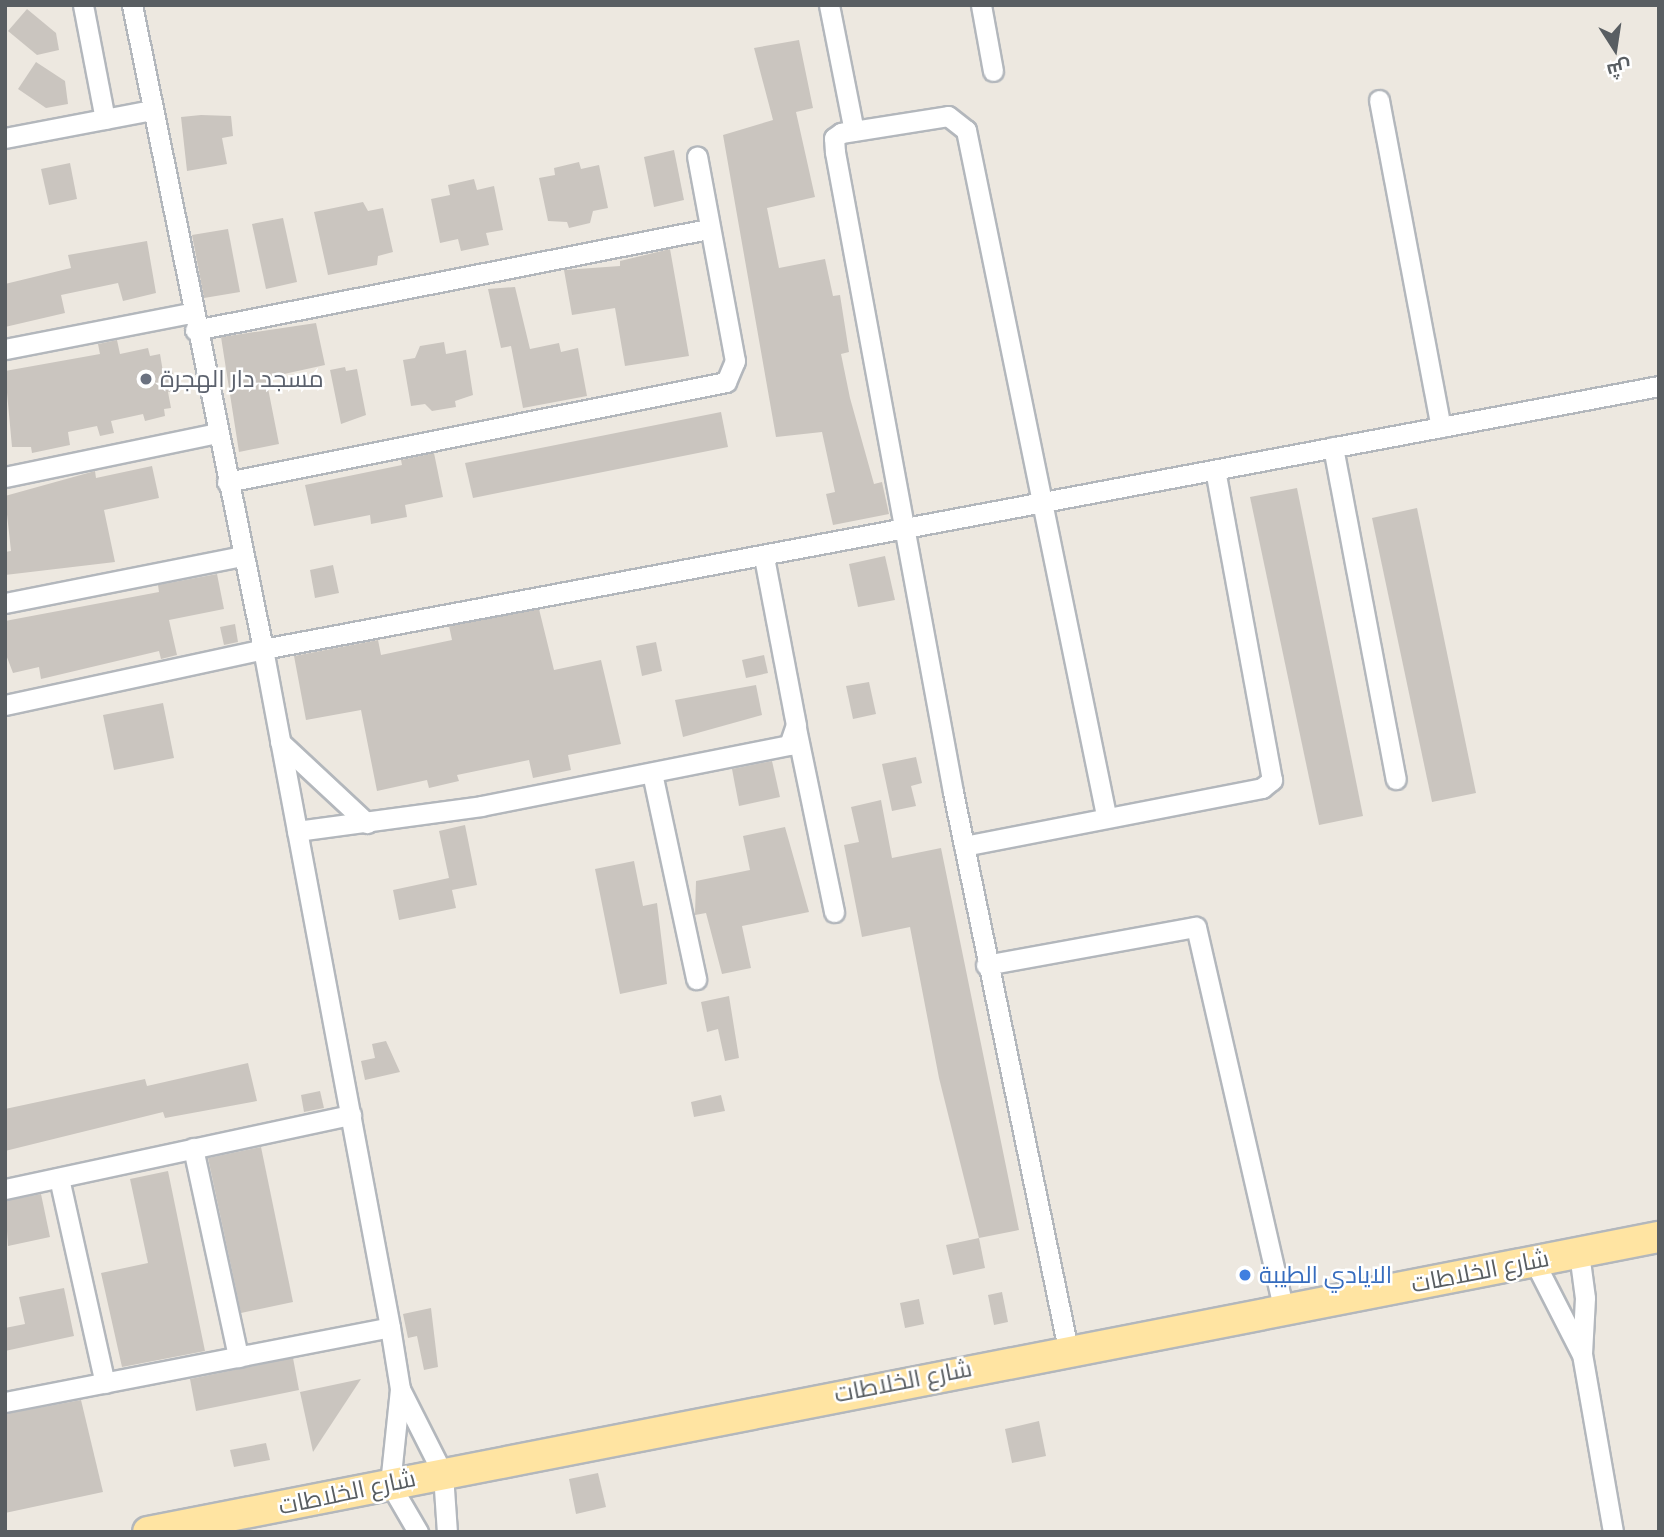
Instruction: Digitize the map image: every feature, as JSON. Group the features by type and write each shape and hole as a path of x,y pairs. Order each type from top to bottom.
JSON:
{"main road":[{"name":"شارع الخلاطات","path":"148,1532 1283,1307 1659,1237"}],"street":[{"path":"83,5 104,119"},
{"path":"132,5 193,321 262,649 390,1326 400,1390 390,1484 418,1532"},
{"path":"829,5 854,131"},
{"path":"981,5 993,71"},
{"path":"1379,100 1441,427"},
{"path":"5,138 152,110"},
{"path":"1068,1349 986,965 834,147 836,135 935,117 962,122 1106,816"},
{"path":"227,482 726,382 735,361 708,229 697,156"},
{"path":"5,349 193,321 708,229"},
{"path":"5,705 262,649 764,557 1659,386"},
{"path":"5,477 217,433"},
{"path":"1333,447 1396,779"},
{"path":"964,846 1106,816 1262,788 1272,780 1214,470"},
{"path":"5,603 243,556"},
{"path":"764,557 834,912"},
{"path":"297,831 367,823 781,748 794,741 796,725"},
{"path":"280,742 367,823"},
{"path":"652,773 696,979"},
{"path":"986,965 1196,927 1283,1307"},
{"path":"5,1189 351,1115"},
{"path":"193,1148 238,1357"},
{"path":"60,1178 105,1383"},
{"path":"1579,1252 1585,1298 1582,1354 1613,1532"},
{"path":"1534,1261 1582,1354"},
{"path":"5,1402 390,1326"},
{"path":"400,1390 443,1474 447,1532"}],"building":[{"path":"27,9 56,33 59,50 37,55 8,31"},
{"path":"799,40 813,108 796,112 815,197 767,208 779,268 825,259 833,296 840,295 849,352 841,354 850,398 874,484 882,482 889,514 833,525 826,494 835,492 822,432 776,437 723,135 773,120 754,48"},
{"path":"36,62 65,81 68,104 46,108 18,89"},
{"path":"231,116 233,136 222,138 227,164 187,171 181,117"},
{"path":"674,150 684,200 654,207 644,157"},
{"path":"579,162 581,169 599,165 608,208 593,211 590,223 569,228 567,222 548,221 539,178 555,175 554,168"},
{"path":"70,163 77,199 49,205 41,169"},
{"path":"474,179 477,190 494,186 503,230 486,233 489,245 461,251 458,239 440,243 431,199 450,195 448,185"},
{"path":"363,202 368,211 383,208 393,252 378,256 377,265 328,275 314,212"},
{"path":"283,218 297,282 266,289 252,224"},
{"path":"228,229 240,292 204,298 192,235"},
{"path":"147,241 156,293 123,301 118,283 61,295 65,313 5,327 5,284 71,268 68,255"},
{"path":"670,249 689,356 625,366 615,308 572,315 564,270 620,266 620,261"},
{"path":"515,287 530,349 559,343 561,352 578,348 587,396 523,408 511,346 501,348 488,289"},
{"path":"316,323 325,365 266,378 279,444 239,452 221,337"},
{"path":"117,340 120,354 148,348 150,356 160,354 163,372 172,370 176,391 168,392 171,408 164,409 165,416 145,421 143,414 111,421 114,433 100,436 97,426 68,432 70,445 32,453 31,447 12,447 5,371 100,354 98,344"},
{"path":"444,342 446,354 466,350 473,395 455,401 456,407 432,411 425,404 411,406 403,360 415,358 420,346"},
{"path":"345,367 346,371 357,369 366,415 341,424 330,370"},
{"path":"721,412 728,447 473,498 465,463"},
{"path":"434,453 443,497 405,505 407,517 371,524 370,515 314,526 305,485 402,465 401,460"},
{"path":"152,466 159,498 104,510 115,562 5,575 5,552 11,551 5,496 95,471 96,478"},
{"path":"1297,488 1363,816 1319,825 1250,497"},
{"path":"1417,508 1476,793 1432,802 1372,518"},
{"path":"885,556 895,600 858,607 849,564"},
{"path":"333,565 339,593 315,598 310,570"},
{"path":"217,574 224,609 169,620 177,655 161,659 159,651 41,679 39,667 13,673 5,652 5,621 159,592 158,585"},
{"path":"539,609 554,670 601,660 621,744 568,755 571,770 533,778 529,760 457,775 459,781 429,788 427,780 377,791 361,710 306,720 294,656 378,640 381,655 452,640 449,626"},
{"path":"235,624 238,642 224,645 220,627"},
{"path":"656,642 662,671 642,676 636,646"},
{"path":"764,655 768,673 746,678 742,660"},
{"path":"869,682 876,714 853,719 846,686"},
{"path":"756,685 762,715 683,737 675,700"},
{"path":"163,703 174,758 114,770 103,715"},
{"path":"916,757 922,783 911,786 916,806 892,811 882,764"},
{"path":"772,761 780,797 739,806 732,769"},
{"path":"881,800 892,858 941,848 1019,1230 979,1238 939,1078 910,927 862,937 844,845 859,842 851,807"},
{"path":"465,825 477,885 452,890 456,908 399,920 393,890 449,878 439,831"},
{"path":"785,827 809,912 742,926 751,968 722,974 706,913 695,915 696,881 750,870 743,836"},
{"path":"634,861 643,906 657,903 667,984 620,994 595,869"},
{"path":"729,996 739,1058 725,1061 718,1029 707,1032 701,1002"},
{"path":"386,1041 400,1072 365,1080 361,1061 375,1058 372,1044"},
{"path":"248,1063 257,1101 165,1118 163,1112 5,1151 5,1109 145,1079 147,1086"},
{"path":"320,1091 324,1108 304,1112 301,1095"},
{"path":"721,1095 725,1111 694,1117 691,1102"},
{"path":"261,1147 293,1302 241,1313 208,1158"},
{"path":"168,1171 205,1351 122,1367 101,1273 148,1263 130,1179"},
{"path":"41,1194 50,1237 8,1246 5,1201"},
{"path":"979,1238 985,1268 953,1275 946,1245"},
{"path":"64,1288 74,1336 5,1351 5,1328 25,1324 19,1297"},
{"path":"1002,1292 1008,1322 994,1325 988,1295"},
{"path":"919,1299 924,1324 905,1328 900,1303"},
{"path":"431,1308 438,1367 424,1370 417,1336 408,1338 403,1314"},
{"path":"293,1358 299,1390 196,1411 190,1379"},
{"path":"361,1379 313,1452 300,1392"},
{"path":"81,1400 103,1492 5,1513 5,1414"},
{"path":"1039,1421 1046,1456 1012,1463 1005,1429"},
{"path":"266,1443 270,1460 234,1467 230,1450"},
{"path":"598,1473 606,1507 576,1514 569,1479"}],"place":[{"name":"مسجد دار الهجرة","path":"146,379"},
{"name":"الايادي الطيبة","path":"1245,1275"}]}
